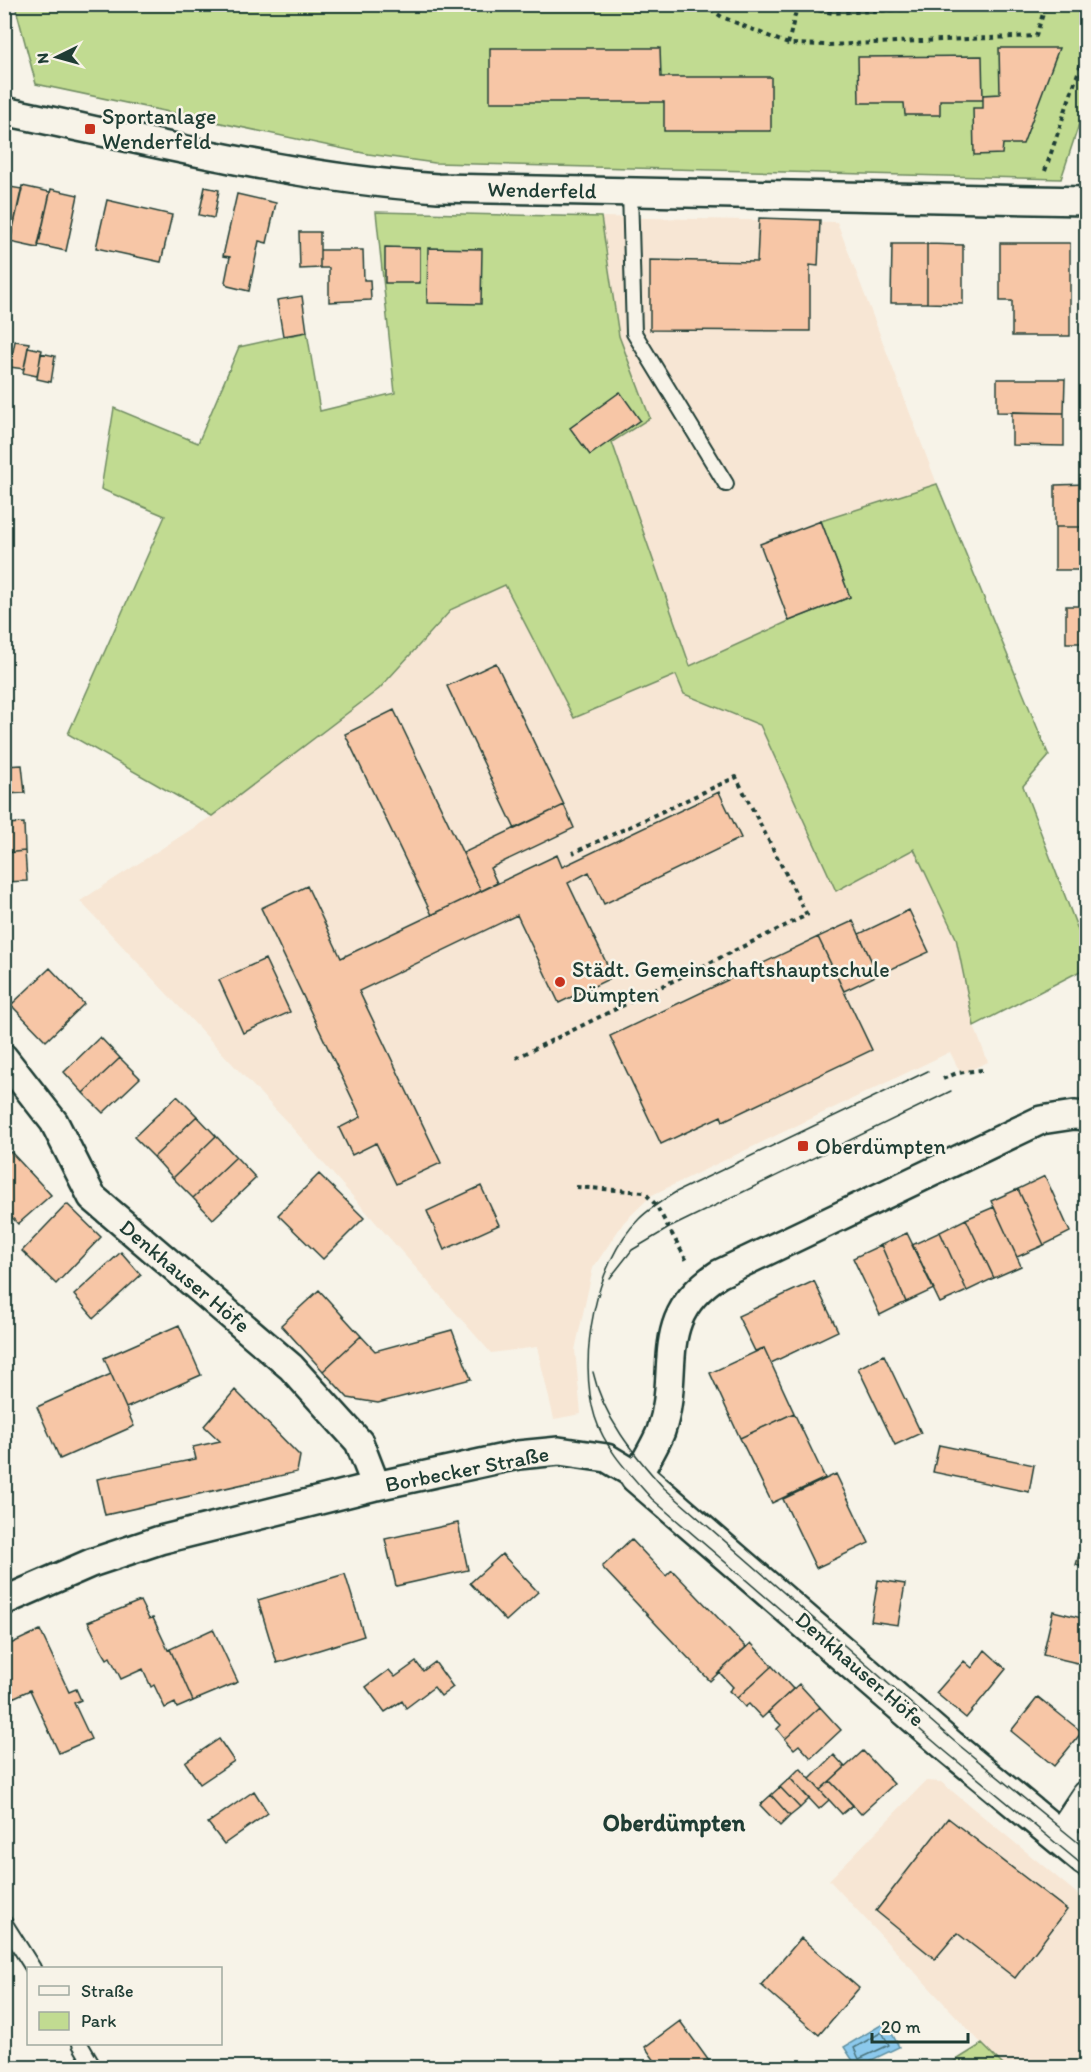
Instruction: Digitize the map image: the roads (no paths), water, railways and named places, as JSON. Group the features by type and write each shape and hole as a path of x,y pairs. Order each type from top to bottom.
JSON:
{"street":[{"name":"Wenderfeld","path":"4,111 304,172 390,185 1086,201"},
{"name":"Denkhauser Höfe","path":"4,1058 54,1122 92,1197 291,1367 359,1442 376,1486"},
{"path":"637,1476 661,1431 667,1398 670,1345 679,1316 701,1285 719,1274 1041,1120 1074,1115 1086,1116"},
{"name":"Borbecker Straße","path":"4,1601 91,1563 160,1540 376,1486 518,1455 559,1452 607,1458 637,1476"},
{"name":"Denkhauser Höfe","path":"637,1476 1086,1859"},
{"path":"1058,1837 1086,1795"}],"lane":[{"path":"630,191 634,333 726,484"},
{"path":"4,1922 32,1967"},
{"path":"81,2045 94,2067"}],"water":[{"path":"886,2022 899,2047 857,2067 844,2047"}],"tram line":[{"path":"928,1071 676,1192 639,1219 624,1237 601,1285 589,1340 590,1394 595,1417 605,1440 619,1461 652,1499 946,1752 1086,1868"},
{"path":"610,1278 632,1250 669,1228 951,1091"},
{"path":"593,1372 612,1420 631,1449 664,1488 954,1741 1086,1849"}],"place":[{"name":"Sportanlage Wenderfeld","path":"90,129"},
{"name":"Städt. Gemeinschaftshauptschule Dümpten","path":"560,982"},
{"name":"Oberdümpten","path":"803,1146"}],"district":[{"name":"Oberdümpten","path":"674,1822"}]}
